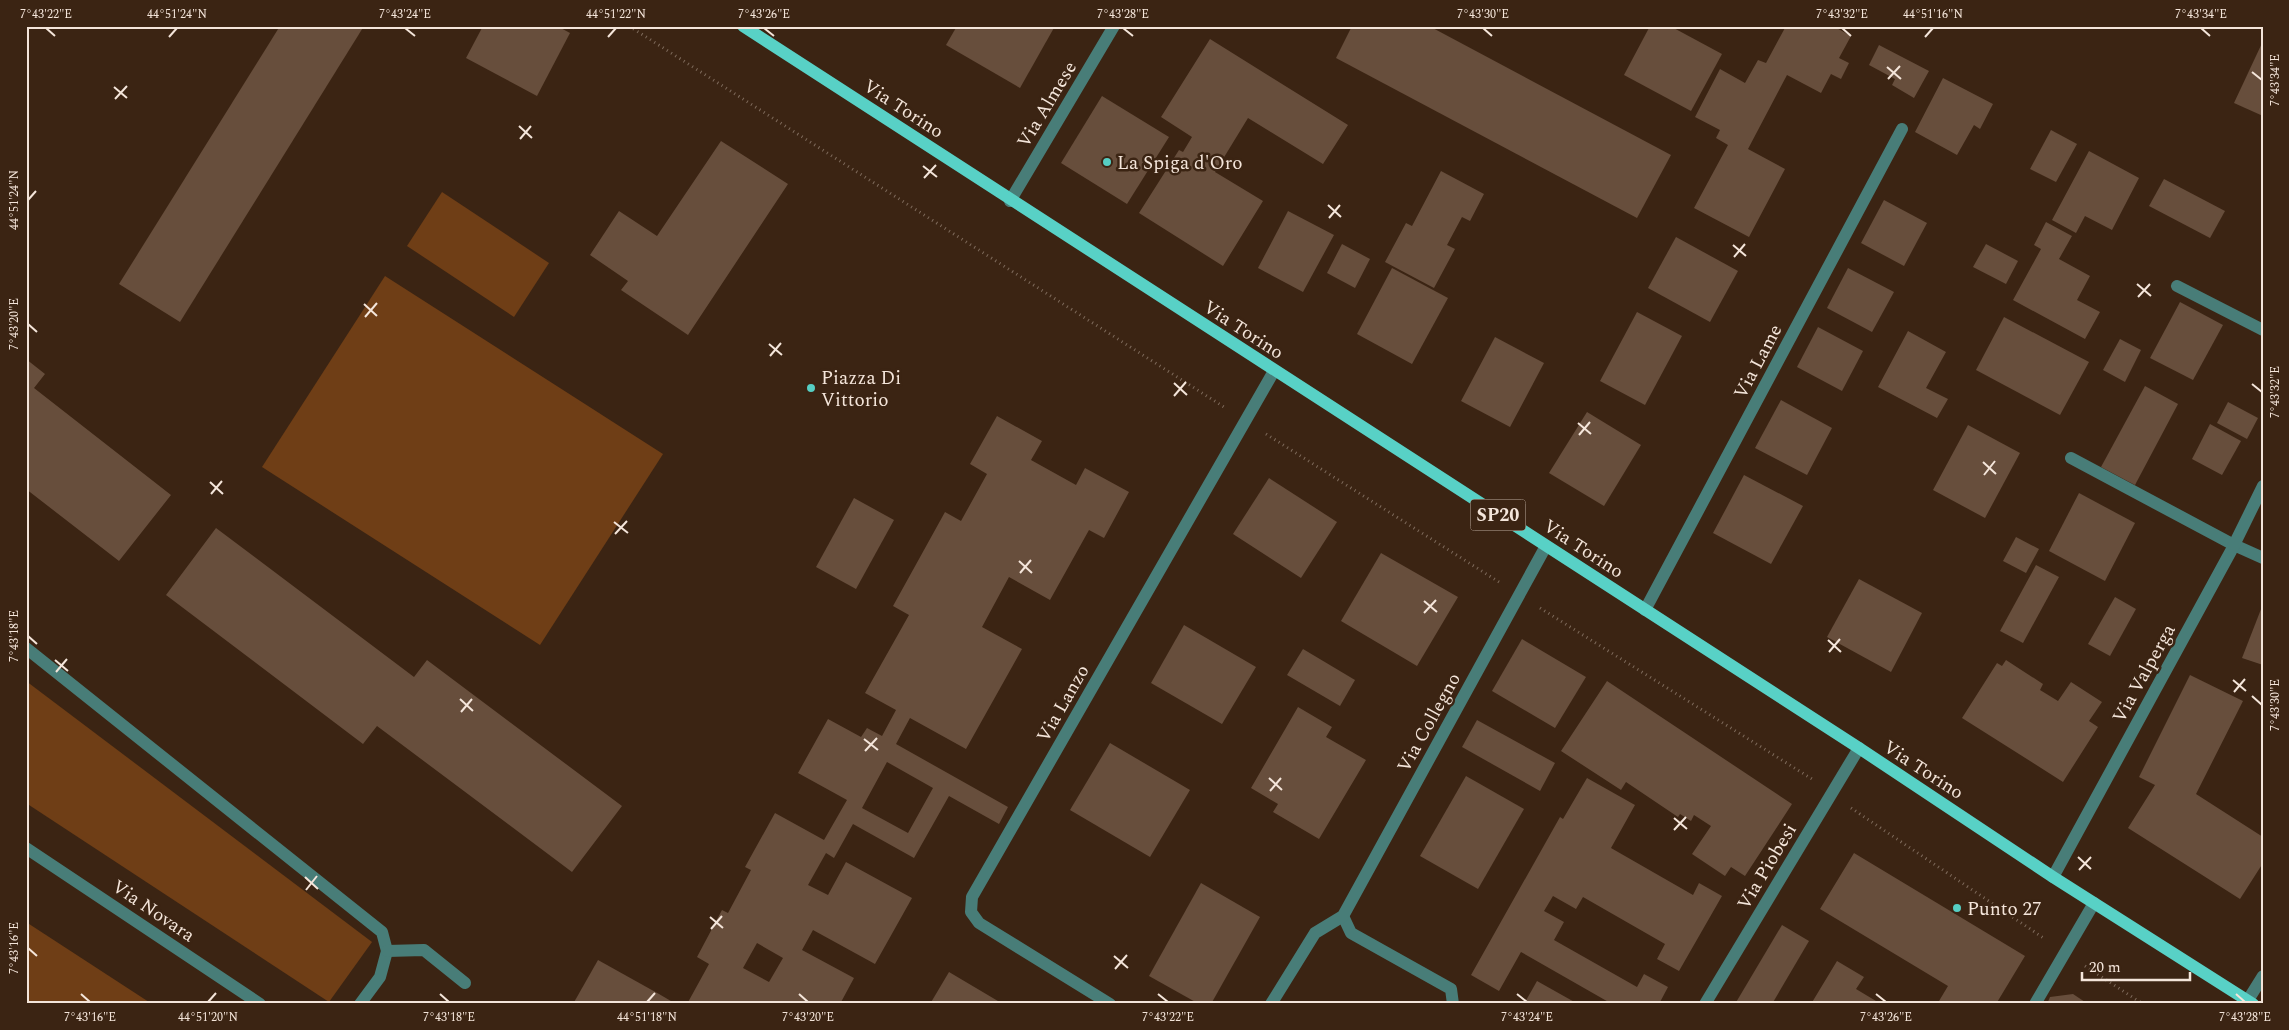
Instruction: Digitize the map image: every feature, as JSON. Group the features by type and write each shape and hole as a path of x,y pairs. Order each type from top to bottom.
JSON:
{"main road":[{"name":"Via Torino","path":"743,26 1010,201 1859,748 2052,877 2251,1002"}],"street":[{"name":"Via Almese","path":"1010,201 1114,26"},
{"name":"Via Lame","path":"1645,610 1902,129"},
{"path":"2177,286 2263,330"},
{"name":"Via Lanzo","path":"1110,1004 979,922 971,912 972,897 1274,371"},
{"path":"2071,458 2234,545 2263,558"},
{"name":"Via Valperga","path":"2052,877 2234,545 2263,486"},
{"name":"Via Collegno","path":"1343,916 1546,546"},
{"path":"26,648 382,932 387,951 380,977 360,1004"},
{"name":"Via Piobesi","path":"1705,1004 1859,748"},
{"name":"Via Novara","path":"26,848 260,1004"},
{"path":"2035,1004 2094,903"},
{"path":"1271,1004 1315,934 1343,916 1351,933 1451,989 1453,1004"},
{"path":"387,951 424,950 465,983"},
{"path":"2251,1002 2263,976"}],"path":[{"path":"629,26 1245,421 1804,774 1875,826 2143,1004"}],"shaded area":[{"path":"442,192 549,263 514,317 407,246"},
{"path":"385,276 663,454 540,645 262,467"},
{"path":"26,681 372,942 329,1002 26,803"},
{"path":"26,922 152,1004 26,1004"}],"building":[{"path":"280,26 364,26 180,322 119,284"},
{"path":"483,26 557,26 570,33 537,96 466,58"},
{"path":"957,26 1055,26 1020,88 946,45"},
{"path":"1352,26 1429,26 1671,155 1637,218 1336,58"},
{"path":"1650,26 1670,26 1722,54 1691,111 1624,75"},
{"path":"1786,26 1833,26 1851,36 1839,58 1849,63 1841,79 1831,74 1821,93 1787,75 1748,149 1785,169 1749,237 1694,208 1728,145 1716,138 1720,130 1695,117 1720,69 1745,83 1758,60 1766,63"},
{"path":"1210,39 1348,125 1323,164 1248,118 1215,172 1263,201 1223,266 1139,213 1179,150 1183,152 1192,137 1161,117"},
{"path":"2263,41 2263,116 2234,103"},
{"path":"1879,45 1929,71 1914,98 1892,85 1895,79 1869,65"},
{"path":"1943,78 1993,104 1980,129 1974,125 1957,155 1915,132"},
{"path":"1102,96 1169,137 1127,204 1061,163"},
{"path":"2051,130 2077,144 2056,182 2030,169"},
{"path":"721,141 788,184 688,335 621,290 628,281 590,255 619,211 657,236"},
{"path":"2089,151 2139,178 2112,230 2085,216 2076,233 2052,220"},
{"path":"1441,171 1484,194 1470,221 1462,217 1447,245 1455,249 1434,288 1385,262 1406,223 1412,226"},
{"path":"2164,179 2225,211 2210,238 2149,206"},
{"path":"1884,200 1927,223 1904,266 1861,243"},
{"path":"1288,211 1334,235 1303,292 1258,268"},
{"path":"2046,222 2072,236 2059,259 2090,276 2077,300 2100,312 2085,339 2013,300 2041,249 2034,245"},
{"path":"1676,237 1738,271 1710,322 1648,288"},
{"path":"1342,244 1370,259 1355,288 1327,273"},
{"path":"1986,244 2018,261 2006,284 1973,267"},
{"path":"1392,268 1448,298 1412,364 1357,334"},
{"path":"1848,268 1894,292 1872,332 1827,308"},
{"path":"2180,302 2223,325 2193,380 2150,358"},
{"path":"1637,312 1682,336 1645,405 1600,381"},
{"path":"2004,317 2089,362 2060,415 1976,370"},
{"path":"1818,327 1863,351 1842,391 1797,367"},
{"path":"1908,331 1946,352 1926,388 1948,399 1937,418 1878,387"},
{"path":"1495,337 1544,363 1510,427 1461,401"},
{"path":"2120,339 2141,350 2125,382 2103,370"},
{"path":"26,359 45,374 34,388 171,495 119,561 26,489"},
{"path":"2145,386 2178,404 2135,485 2101,467"},
{"path":"1781,400 1832,428 1807,475 1755,448"},
{"path":"2228,402 2258,418 2247,439 2217,423"},
{"path":"1587,412 1641,445 1604,506 1549,473"},
{"path":"997,416 1042,441 1031,460 1076,485 1085,468 1129,492 1104,538 1089,530 1050,600 1009,577 982,627 1022,649 966,749 910,718 896,744 1008,807 999,824 949,796 914,858 853,824 834,858 826,853 808,885 828,895 846,862 912,898 875,964 813,930 802,950 854,978 840,1004 687,1004 709,964 697,957 722,910 728,913 751,870 745,867 775,813 824,840 847,800 798,773 828,719 861,737 867,728 882,736 896,710 865,693 909,615 893,606 945,512 961,521 987,474 970,464","holes":["887,762 933,788 908,833 862,808","757,943 783,958 769,982 743,968"]},
{"path":"2210,424 2241,441 2222,475 2192,459"},
{"path":"1968,425 2020,453 1985,518 1933,490"},
{"path":"1744,475 1803,506 1771,564 1713,533"},
{"path":"1269,478 1337,522 1301,578 1233,534"},
{"path":"2079,493 2135,523 2105,581 2049,551"},
{"path":"854,498 894,520 856,589 816,567"},
{"path":"216,528 414,677 427,660 622,806 572,872 377,726 363,744 166,595"},
{"path":"2016,537 2039,549 2026,573 2003,561"},
{"path":"1381,553 1458,597 1417,666 1341,621"},
{"path":"2036,565 2059,577 2023,643 2000,631"},
{"path":"1859,579 1922,613 1891,672 1827,637"},
{"path":"2115,597 2136,609 2110,656 2088,644"},
{"path":"2263,604 2263,665 2242,658"},
{"path":"1184,625 1256,667 1222,724 1151,683"},
{"path":"1522,639 1586,677 1555,728 1492,691"},
{"path":"1303,649 1355,680 1340,706 1287,675"},
{"path":"2006,660 2043,684 2040,690 2058,701 2071,682 2102,702 2089,721 2098,727 2063,782 1962,718 1997,663 2002,666"},
{"path":"2190,675 2243,701 2196,794 2263,837 2263,863 2240,899 2128,828 2155,785 2139,777"},
{"path":"1607,681 1792,804 1745,876 1731,867 1725,876 1692,854 1711,826 1694,815 1691,821 1680,814 1678,817 1626,782 1621,790 1561,751"},
{"path":"1298,707 1332,727 1326,737 1366,760 1319,839 1273,812 1278,804 1251,788"},
{"path":"1477,720 1555,763 1540,791 1462,747"},
{"path":"1110,743 1190,790 1150,857 1070,810"},
{"path":"1466,776 1524,809 1478,889 1420,856"},
{"path":"1587,778 1635,805 1611,848 1693,895 1699,883 1722,896 1679,971 1657,959 1665,944 1583,897 1576,909 1553,896 1544,911 1564,922 1554,940 1637,987 1644,974 1668,987 1659,1004 1612,1004 1521,952 1499,991 1471,975 1560,817 1563,819"},
{"path":"1854,853 2025,956 1996,1004 1944,1004 1939,1001 1948,986 1820,909"},
{"path":"1201,883 1260,917 1211,1004 1199,1004 1149,976"},
{"path":"1782,925 1809,941 1772,1004 1735,1004"},
{"path":"598,960 659,994 676,1004 573,1004"},
{"path":"1837,961 1864,977 1856,989 1881,1004 1811,1004"},
{"path":"949,972 1003,1004 930,1004"},
{"path":"1537,981 1578,1004 1524,1004"},
{"path":"2073,994 2088,1004 2047,1004 2050,997"}],"place":[{"name":"La Spiga d'Oro","path":"1107,162"},
{"name":"Piazza Di Vittorio","path":"811,388"},
{"name":"Punto 27","path":"1957,908"}]}
